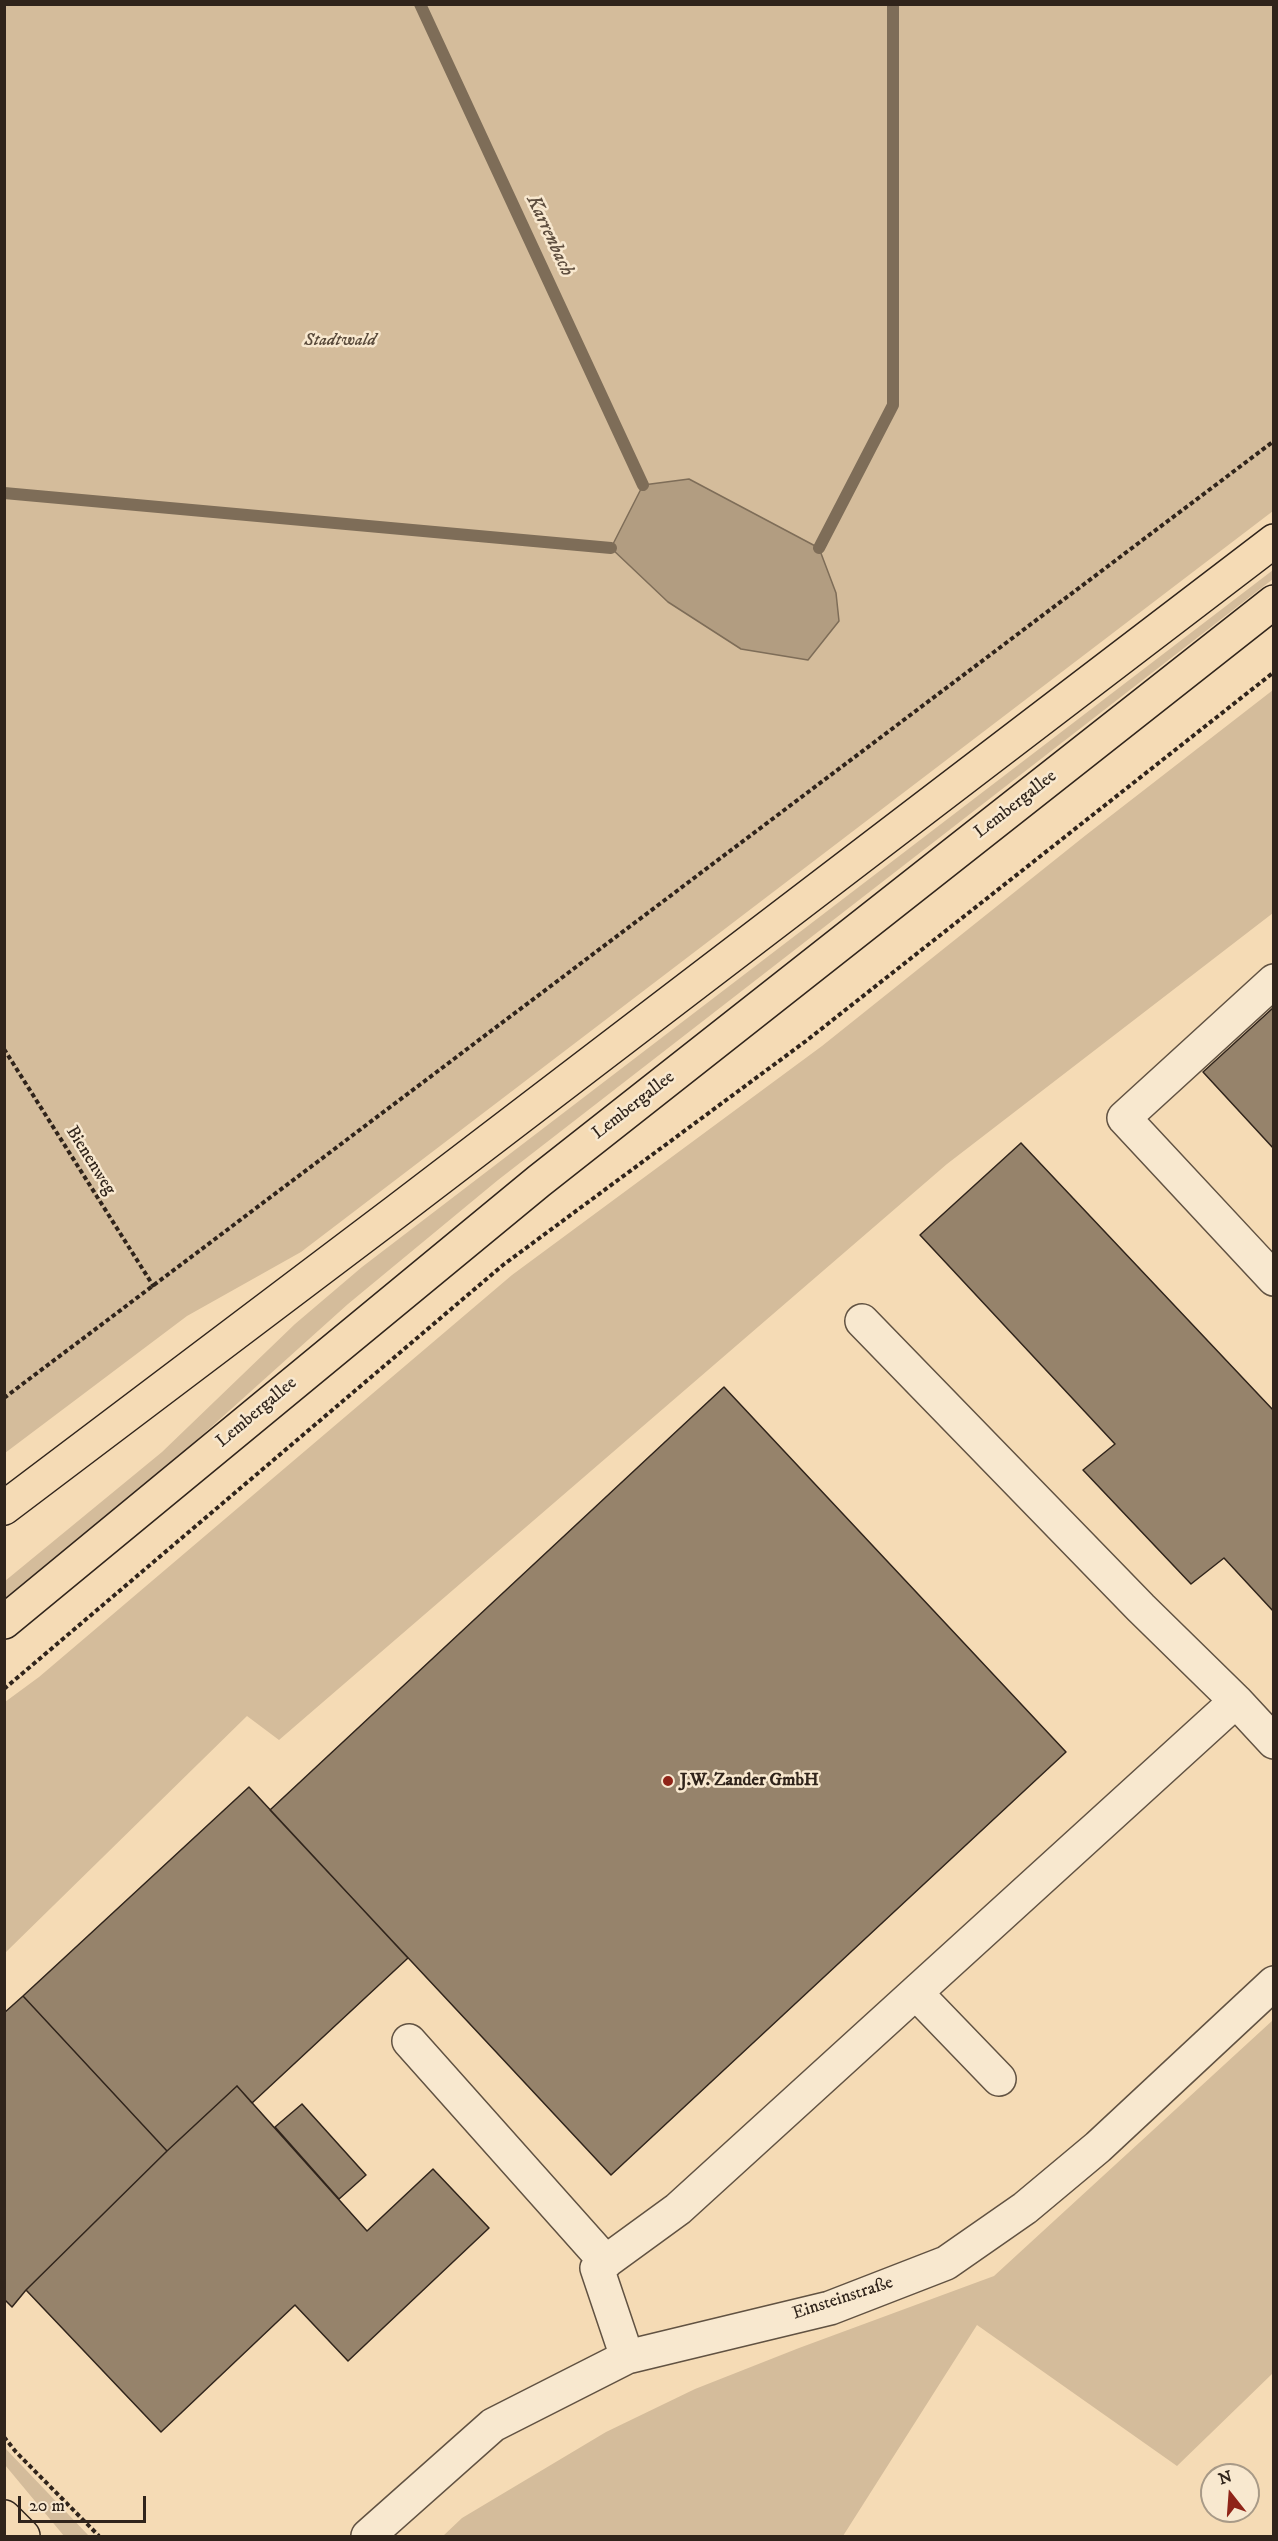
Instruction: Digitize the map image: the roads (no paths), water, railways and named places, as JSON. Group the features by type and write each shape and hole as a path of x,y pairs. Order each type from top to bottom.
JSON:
{"main road":[{"path":"4,1508 398,1211 1274,541"},
{"name":"Lembergallee","path":"4,1622 539,1180 1274,602"},
{"path":"4,2517 23,2536"}],"street":[{"path":"1274,981 1124,1118 1274,1279"},
{"path":"862,1321 1274,1742"},
{"path":"627,2357 597,2268 678,2209 1236,1701"},
{"name":"Einsteinstraße","path":"368,2536 494,2425 627,2357 830,2308 946,2263 1025,2208 1098,2147 1274,1983"},
{"path":"916,1993 999,2079"},
{"path":"409,2041 606,2262"}],"waterway":[{"name":"Karrenbach","path":"420,4 643,485"},
{"path":"819,548 893,405 893,4"},
{"path":"4,493 611,548"}],"place":[{"name":"J.W. Zander GmbH","path":"668,1781"}],"park label":[{"name":"Stadtwald","path":"340,341"}]}
